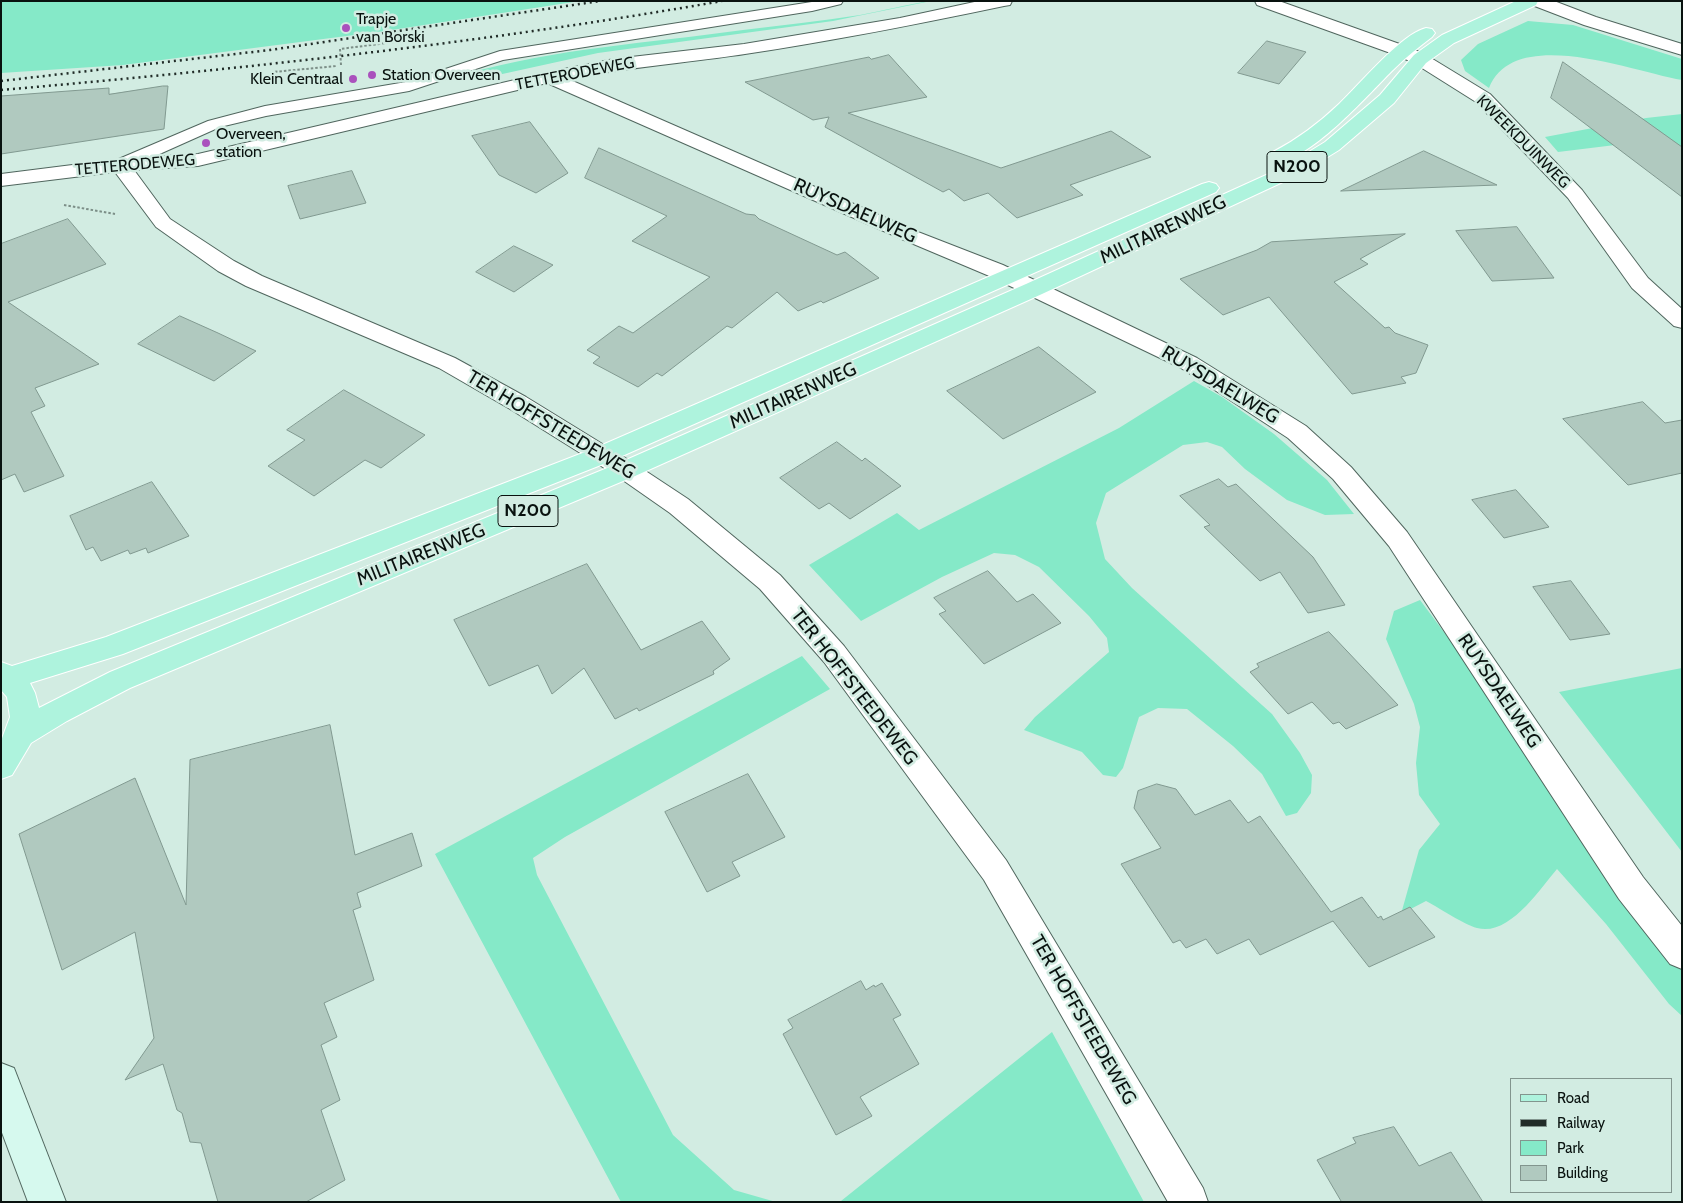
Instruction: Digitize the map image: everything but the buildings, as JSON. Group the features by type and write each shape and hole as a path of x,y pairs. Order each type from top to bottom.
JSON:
{"main road":[{"name":"MILITAIRENWEG","path":"21,734 56,712 120,680 614,463 1034,289 1292,170 1332,146 1387,99 1411,55 1431,30 1496,1"},
{"name":"MILITAIRENWEG","path":"6,676 113,646 614,463 1007,276 1286,153 1312,135 1411,55 1530,1"},
{"name":"N200","path":"1,766 12,752 21,734 25,719 25,703 20,689 6,676"}],"street":[{"name":"TETTERODEWEG","path":"1,180 120,165 198,160 549,77 614,64 744,49 900,23 1004,1"},
{"name":"KWEEKDUINWEG","path":"1263,1 1411,55 1484,98 1575,194 1640,283 1682,321"},
{"path":"1538,1 1590,21 1682,50"},
{"name":"RUYSDAELWEG","path":"549,77 1007,276 1189,363 1297,432 1342,473 1398,538 1631,888 1682,954"},
{"name":"TER HOFFSTEEDEWEG","path":"120,165 164,223 226,266 254,281 447,363 518,403 679,506 770,582 834,654 995,870 1190,1202"},
{"path":"1,1081 47,1202"}],"lane":[{"path":"120,165 214,124 265,111 409,86 500,56 836,1"}],"path":[{"path":"341,66 340,49 410,40"},
{"path":"58,204 164,223"}],"green space":[{"path":"1,1 580,1 385,31 123,65 1,73"},
{"path":"931,1 833,21 598,53 475,80 466,74 500,65 569,52 845,17"},
{"path":"1528,21 1573,25 1682,59 1682,80 1606,62 1548,55 1523,59 1503,69 1489,88 1465,71 1461,60 1478,44"},
{"path":"1682,114 1682,149 1656,140 1558,152 1545,137 1646,118"},
{"path":"1194,381 1222,397 1274,434 1327,480 1354,514 1325,515 1287,500 1245,469 1222,447 1207,442 1183,445 1106,493 1096,523 1105,559 1132,588 1272,714 1300,753 1312,775 1311,793 1297,813 1286,816 1262,774 1233,746 1187,709 1158,708 1139,717 1123,768 1116,777 1103,775 1082,752 1024,730 1035,717 1109,652 1107,638 1089,616 1039,567 1015,555 994,553 942,577 861,621 809,565 897,513 919,530 1119,428"},
{"path":"1420,600 1682,951 1682,1016 1669,1004 1606,924 1557,869 1533,899 1512,919 1489,929 1471,926 1426,901 1401,914 1419,850 1440,824 1419,795 1416,763 1420,727 1414,704 1386,639 1394,611"},
{"path":"802,656 830,689 565,837 533,858 537,875 673,1135 734,1190 776,1202 621,1202 435,854"},
{"path":"1682,668 1682,852 1559,692"},
{"path":"1052,1032 1144,1202 833,1202 841,1201"}],"railway":[{"path":"1,81 270,50 600,1"},
{"path":"1,90 272,64 453,42 543,30 722,1"}],"place":[{"name":"Trapje van Borski","path":"346,28"},
{"name":"Station Overveen","path":"372,75"},
{"name":"Klein Centraal","path":"353,79"},
{"name":"Overveen, station","path":"206,143"}]}
